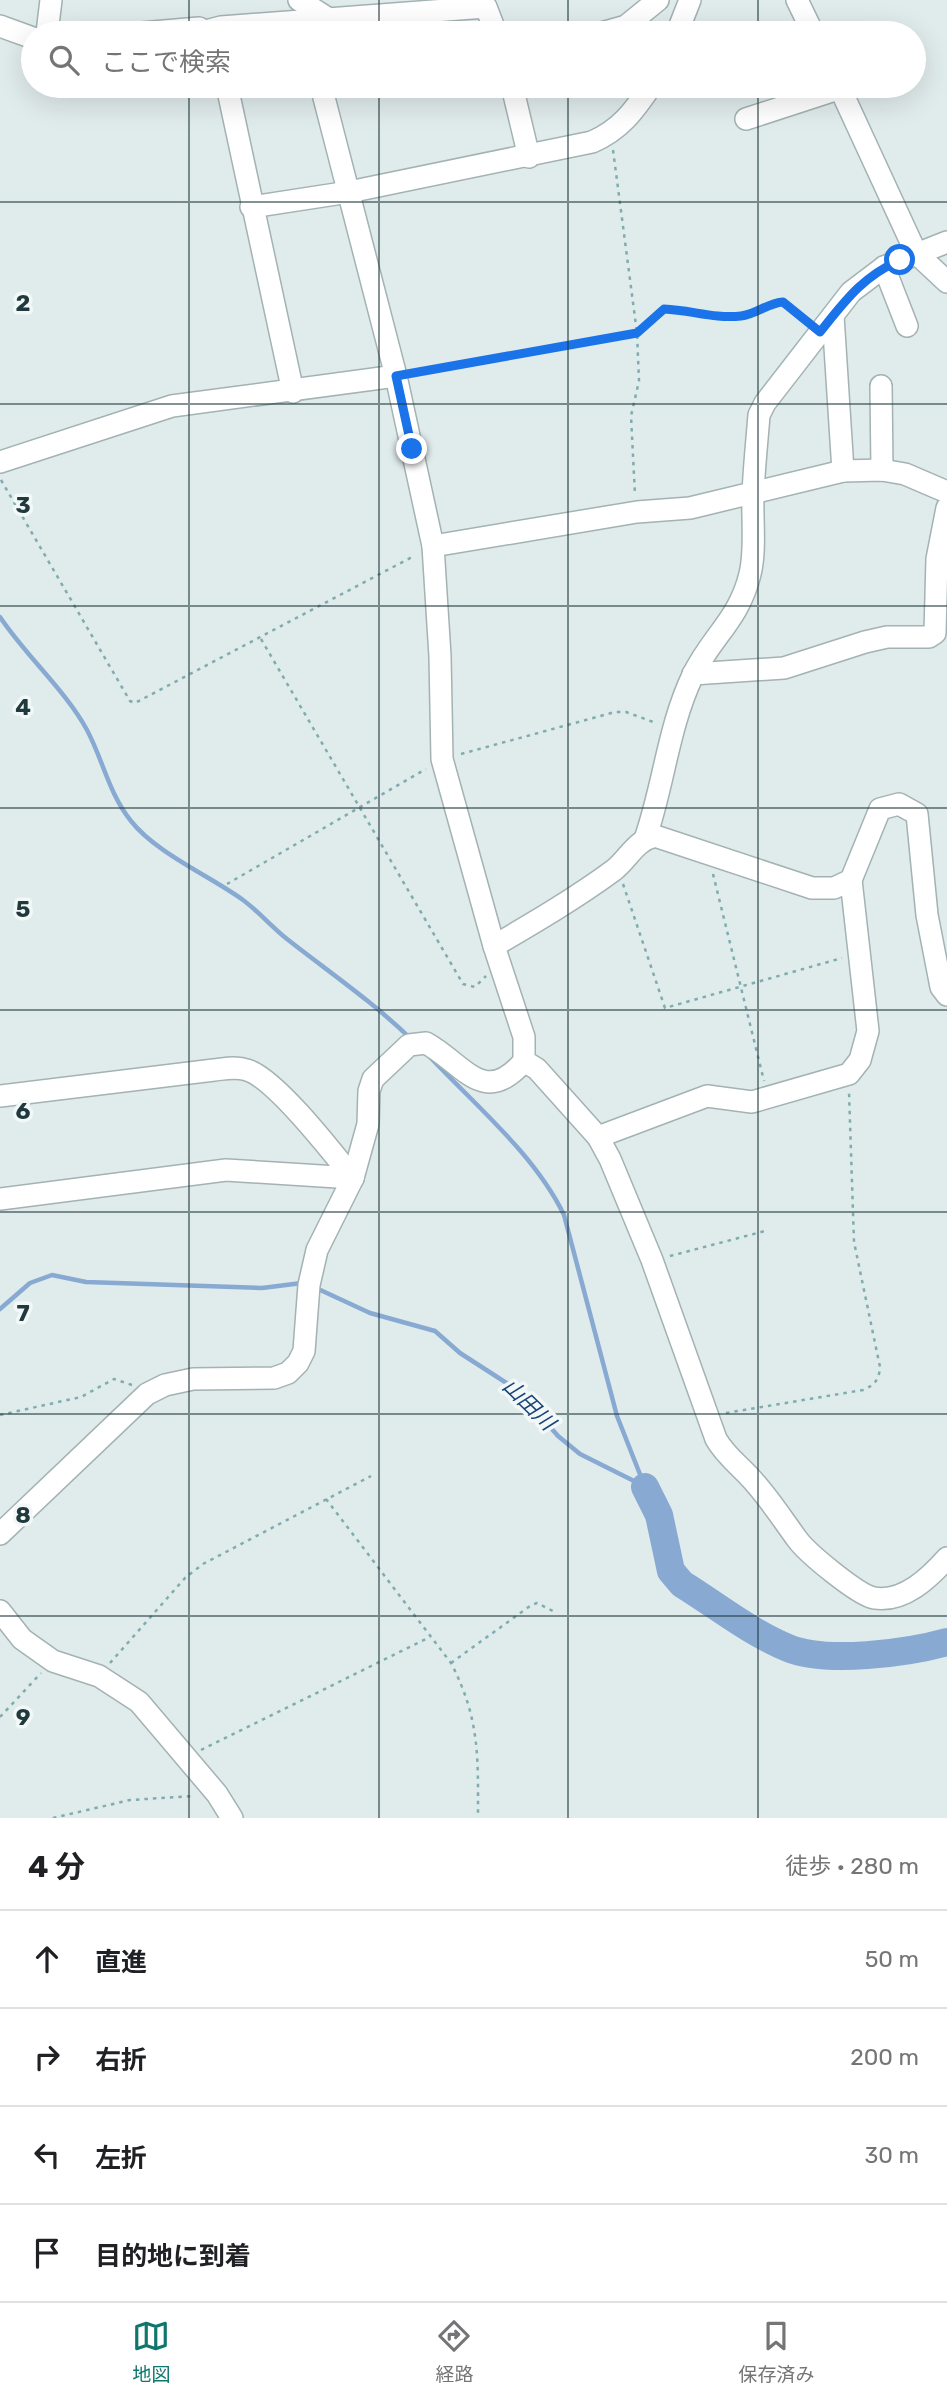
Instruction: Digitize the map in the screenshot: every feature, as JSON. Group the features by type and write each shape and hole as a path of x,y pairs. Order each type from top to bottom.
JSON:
{"street":[{"path":"48,21 51,0"},
{"path":"299,0 315,21"},
{"path":"632,21 658,0"},
{"path":"682,21 690,0"},
{"path":"797,0 807,21"},
{"path":"345,21 486,6 492,21"},
{"path":"0,26 21,34"},
{"path":"229,98 293,392"},
{"path":"0,1534 147,1394 165,1385 193,1379 274,1378 288,1373 304,1351 310,1280 317,1250 353,1178 368,1125 369,1091 373,1079 418,1044 473,1079 491,1083 505,1080 524,1061 524,1037 497,954 442,759 440,656 433,546 396,376 324,98"},
{"path":"515,98 529,157"},
{"path":"251,207 349,192 593,142 611,134 632,114 643,98"},
{"path":"746,119 808,98"},
{"path":"845,98 916,253 947,282"},
{"path":"497,954 617,867 645,839 659,798 673,729 693,674 735,616 746,591 751,570 753,493 760,415 765,403 850,292 884,267 947,242"},
{"path":"884,267 907,326"},
{"path":"826,324 843,471"},
{"path":"0,462 172,406 293,392 396,376"},
{"path":"881,386 881,470"},
{"path":"433,546 636,512 690,508 843,471 881,470 905,474 947,492"},
{"path":"693,674 784,668 887,637 929,637 935,633 937,559 947,508"},
{"path":"598,1137 707,1096 752,1102 849,1074 860,1060 868,1031 851,880 880,809 899,804 917,814 927,915 941,987 947,995"},
{"path":"645,839 655,836 812,888 834,888 851,880"},
{"path":"524,1061 537,1069 598,1137 652,1260 707,1416 724,1454 754,1480 799,1541 861,1592 883,1597 911,1589 927,1581 947,1558"},
{"path":"0,1096 214,1070 245,1069 258,1075 317,1134 353,1178"},
{"path":"0,1199 226,1170 353,1178"},
{"path":"0,1611 22,1639 53,1661 99,1676 139,1702 217,1794 232,1818"}],"path":[{"path":"611,134 637,333 639,381 631,416 636,512"},
{"path":"396,376 637,333 664,309 716,318 746,316 783,302 826,324"},
{"path":"0,479 130,701 140,702 433,546"},
{"path":"261,639 463,984 475,987 497,954"},
{"path":"708,853 768,1098"},
{"path":"617,867 665,1008 858,953"},
{"path":"707,1416 863,1390 874,1385 879,1377 880,1367 854,1242 849,1074"},
{"path":"652,1260 765,1231"},
{"path":"0,1415 81,1397 114,1379 147,1394"},
{"path":"99,1676 185,1578 203,1564 371,1476"},
{"path":"326,1499 451,1663 471,1708 476,1730 478,1818"},
{"path":"451,1663 537,1602 553,1611"},
{"path":"185,1757 429,1637"},
{"path":"0,1717 53,1661"},
{"path":"53,1818 130,1800 217,1794"}],"waterway":[{"path":"0,617 78,716 93,741 123,811 142,833 169,854 255,909 287,939 366,1000 411,1039"},
{"path":"430,1057 521,1152 552,1193 564,1215 617,1416 645,1487"},
{"name":"山田川","path":"0,1309 30,1283 52,1275 86,1282 262,1288 302,1283"},
{"name":"山田川","path":"316,1288 370,1313 435,1331 460,1353 519,1391 558,1436 580,1454 644,1486"},
{"name":"山田川","path":"645,1487 659,1515 671,1571 682,1584 774,1642 804,1653 845,1656 890,1653 947,1642"}],"route":[{"path":"412,449 396,376 637,333 664,309 716,318 746,316 783,302 820,332 850,292 884,267 900,260"}]}
